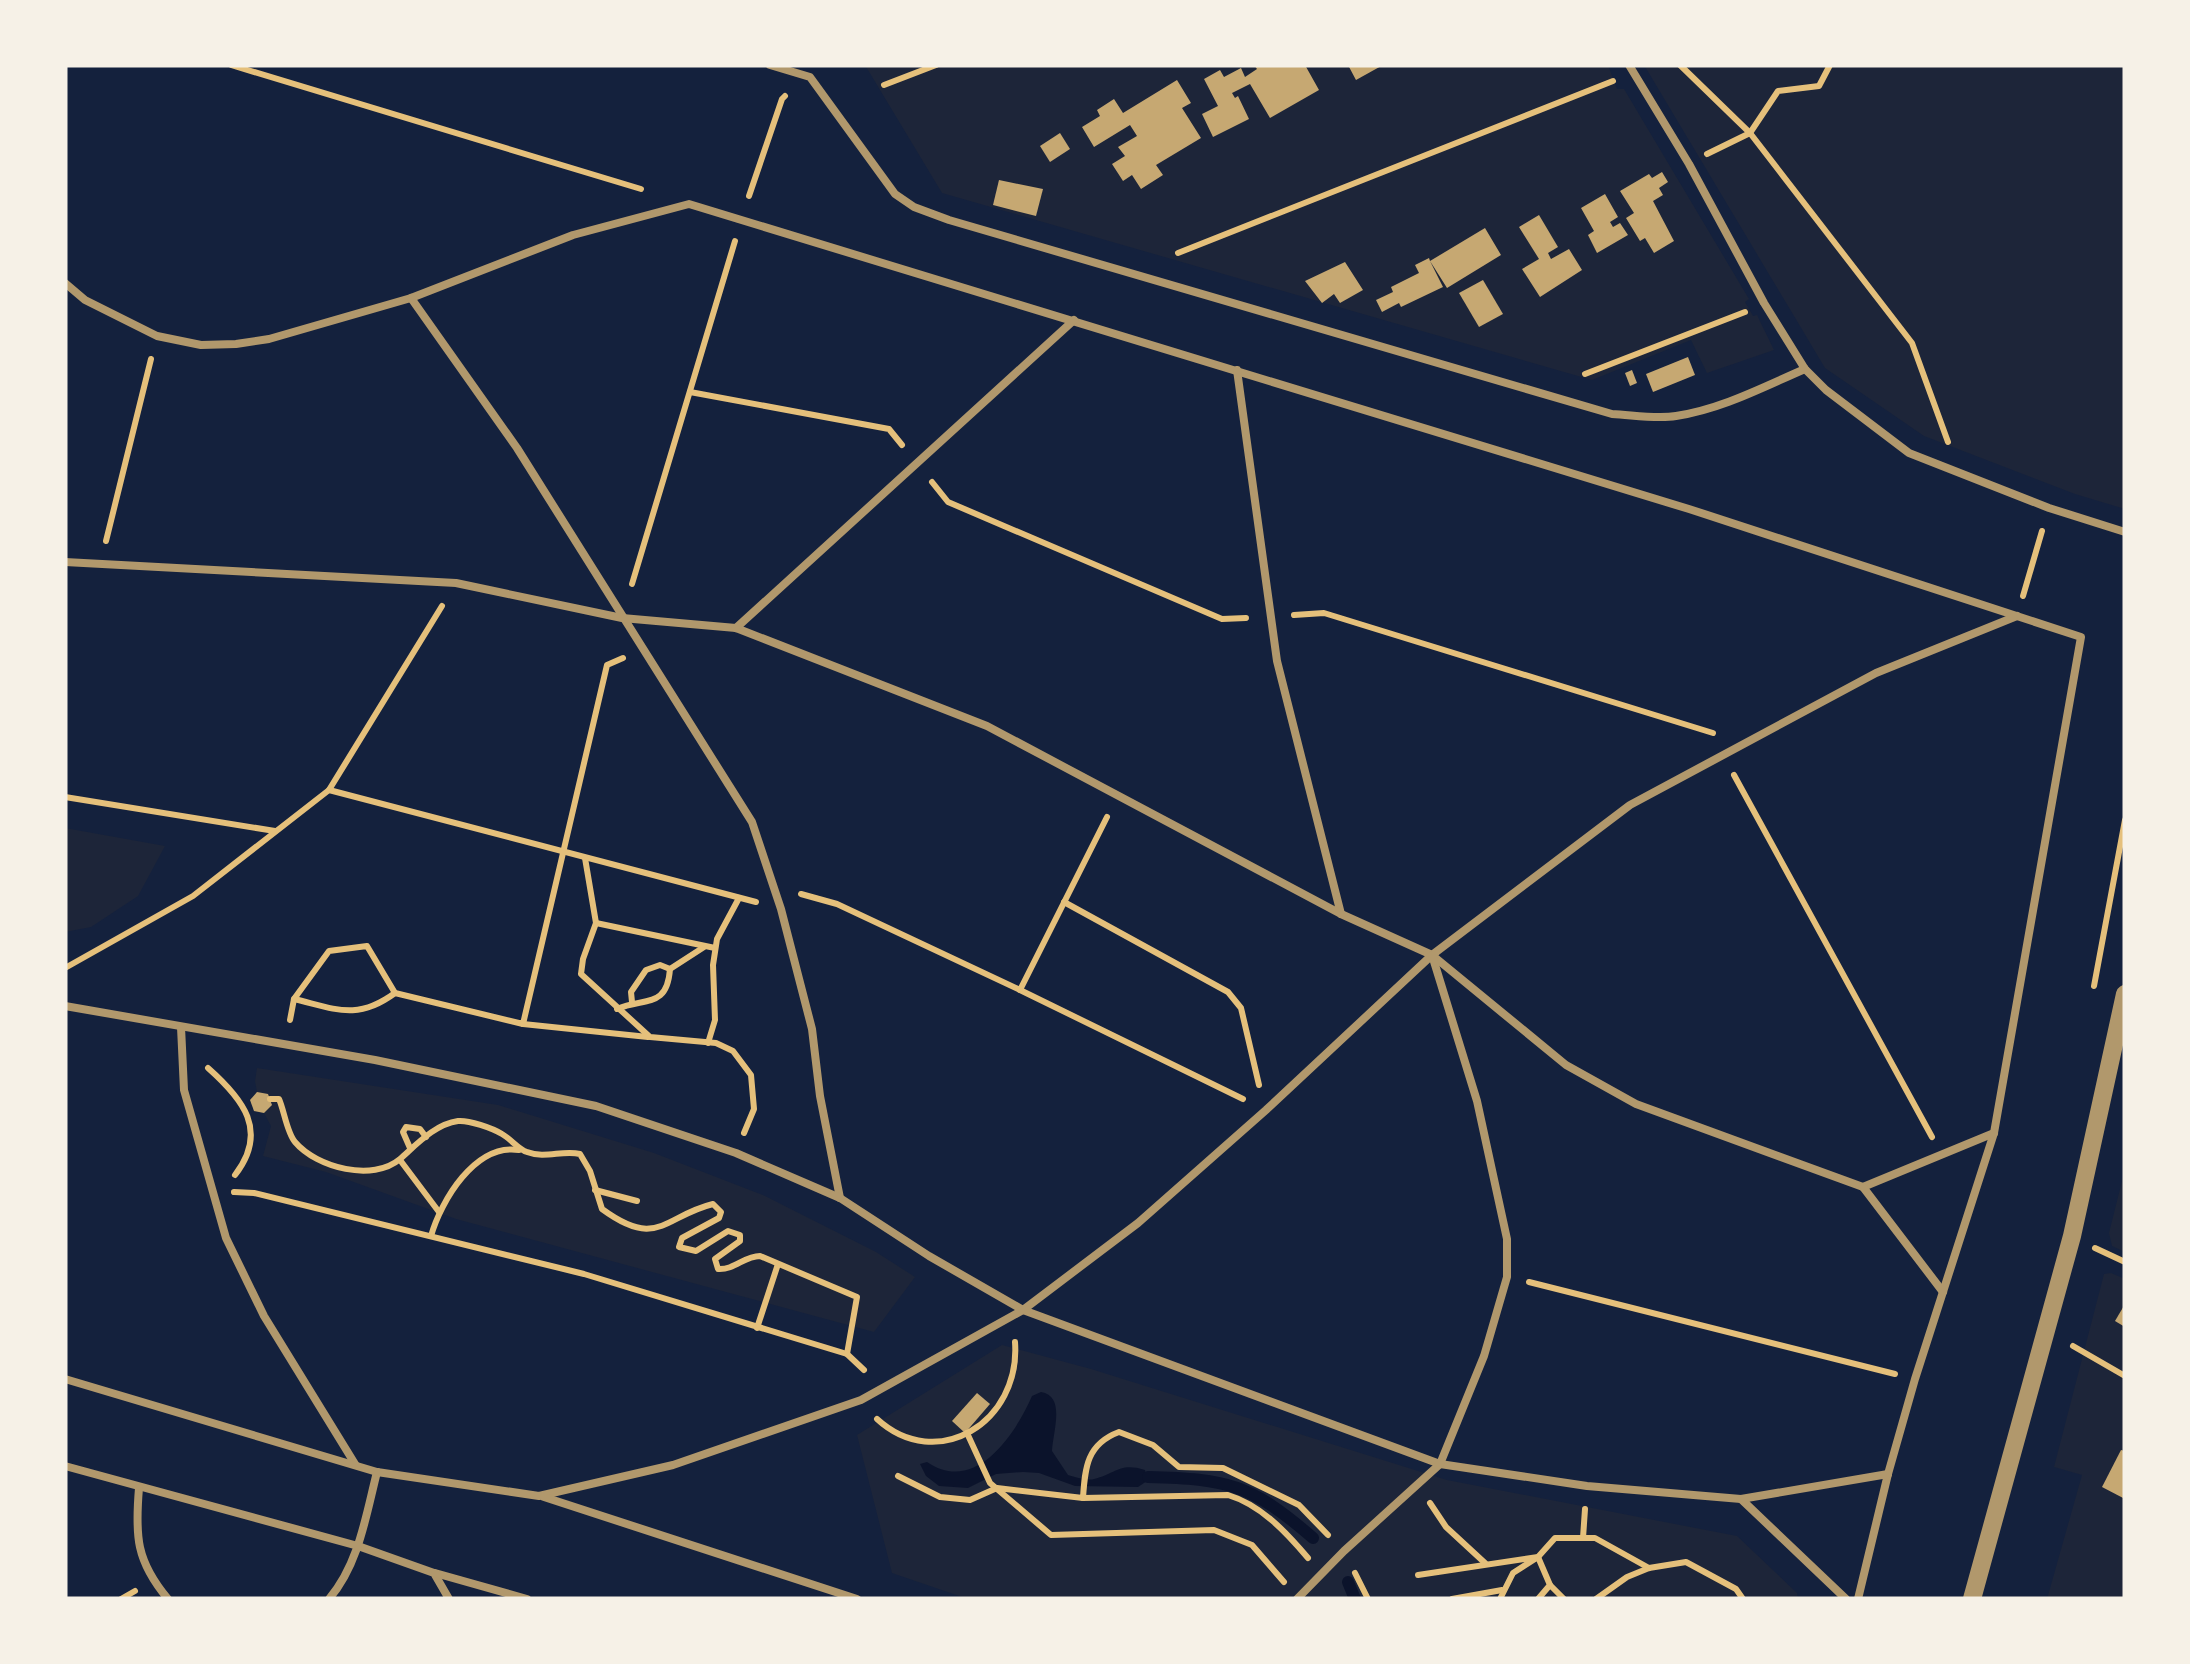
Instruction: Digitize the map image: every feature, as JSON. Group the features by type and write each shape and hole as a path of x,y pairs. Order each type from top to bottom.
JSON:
{"street":[{"path":"1972,1599 2072,1236 2125,994"}],"lane":[{"path":"770,65 810,77"},
{"path":"803,65 895,194 914,207 949,220 1612,414 1672,417 1698,411 1805,369"},
{"path":"1628,65 1764,303 1805,369 1826,390 1909,454 2049,508 2125,532"},
{"path":"65,283 85,300 156,336 201,346 253,342 411,298 573,235 689,204 1689,508 2081,637 1994,1133 1915,1379 1858,1599"},
{"path":"411,298 517,448 752,822 781,909 812,1029 820,1096 840,1198"},
{"path":"736,628 1074,320"},
{"path":"1237,370 1277,661 1340,914"},
{"path":"65,562 456,583 622,618 736,628 988,726 1340,914 1432,955 1566,1065 1636,1104 1862,1187 1943,1292"},
{"path":"539,1496 673,1465 861,1400 1022,1310 1138,1223 1432,955 1630,805 1876,673 2017,616"},
{"path":"1297,1599 1440,1464 1484,1356 1506,1276 1507,1239 1478,1100 1432,955"},
{"path":"65,1006 596,1106 736,1153 840,1198 1022,1310 1440,1464 1586,1486 1741,1499 1888,1474"},
{"path":"180,1027 184,1090 217,1194 226,1238 264,1316 354,1464"},
{"path":"1862,1187 1994,1133"},
{"path":"65,1378 377,1472 539,1496 857,1599"},
{"path":"67,1468 358,1546 434,1573 528,1599"},
{"path":"329,1599 338,1589 358,1546 377,1472"},
{"path":"139,1488 139,1556 168,1599"},
{"path":"1741,1499 1846,1599"},
{"path":"434,1573 449,1599"}],"path":[{"path":"231,65 689,204"},
{"path":"884,85 936,65"},
{"path":"1680,65 1750,133 1912,343 1962,473"},
{"path":"1688,164 1750,133 1778,91 1819,86 1830,65"},
{"path":"622,618 741,220 782,99 810,77"},
{"path":"1178,253 1613,81"},
{"path":"1584,374 1750,310"},
{"path":"99,566 156,336"},
{"path":"690,392 889,429 948,502 1222,619 1324,613 1748,744"},
{"path":"2017,616 2037,548"},
{"path":"65,968 193,896 329,790 456,583"},
{"path":"524,1024 607,665 643,651"},
{"path":"1724,756 1940,1153"},
{"path":"329,790 781,909"},
{"path":"1020,990 1119,794"},
{"path":"65,798 276,831"},
{"path":"2092,1000 2125,820"},
{"path":"585,858 596,923 583,959 582,974 650,1037"},
{"path":"776,892 836,904 1266,1110"},
{"path":"708,1044 715,1020 716,939 738,898"},
{"path":"1064,902 1228,992 1240,1008 1266,1110"},
{"path":"596,923 715,948"},
{"path":"286,1045 294,999 329,952 368,946 395,993 524,1024 708,1044 733,1051 752,1075 754,1109 736,1153"},
{"path":"670,969 704,946"},
{"path":"632,1002 631,992 646,970 660,965 670,969"},
{"path":"618,1009 632,1002 649,1003 661,996 669,984 670,969"},
{"path":"294,999 354,1013 376,1007 395,993"},
{"path":"182,1056 207,1066 248,1107 251,1145 239,1170 217,1194"},
{"path":"270,1099 279,1098 294,1141 328,1164 360,1172 384,1169 426,1137 447,1125 464,1122 502,1133 525,1152"},
{"path":"410,1148 403,1132 406,1127 420,1129 426,1137"},
{"path":"431,1236 440,1212 470,1170 498,1151 513,1148 548,1156 567,1151 580,1154 602,1209 644,1229 670,1225 713,1204 721,1212 719,1218 682,1238 680,1247 696,1252 728,1231 734,1232 740,1235 740,1241 715,1259 718,1269 754,1256 857,1298 847,1354"},
{"path":"400,1160 440,1212"},
{"path":"595,1190 637,1202"},
{"path":"217,1194 254,1193 584,1274 847,1354 884,1387"},
{"path":"757,1328 778,1264"},
{"path":"1506,1276 1915,1379"},
{"path":"861,1400 880,1423 908,1437 938,1441 967,1434 987,1422 1012,1384 1015,1339 1007,1318"},
{"path":"2084,1352 2125,1376"},
{"path":"1083,1494 1090,1456 1102,1438 1119,1432 1136,1436 1179,1466 1223,1468 1300,1505 1344,1551 1368,1599"},
{"path":"967,1434 993,1486 1051,1535 1214,1530 1252,1545 1297,1599"},
{"path":"898,1476 940,1497 970,1500 993,1486 1083,1494 1228,1495 1246,1500 1289,1536 1321,1574"},
{"path":"1417,1484 1446,1527 1486,1564"},
{"path":"1452,1599 1501,1594 1513,1573 1538,1558 1555,1538 1595,1538 1649,1568"},
{"path":"1418,1575 1538,1558"},
{"path":"1538,1558 1550,1585 1564,1599"},
{"path":"1596,1599 1627,1577 1649,1568 1686,1562 1736,1590 1743,1599"},
{"path":"1538,1599 1550,1585"}],"shaded area":[{"path":"865,65 1608,65 1617,89 1624,89 1749,299 1745,302 1753,316 1757,315 1774,350 1707,373 1691,340 1592,380 942,193"},
{"path":"1644,65 2125,65 2125,509 1924,436 1825,368"},
{"path":"65,828 165,846 138,896 91,927 65,932"},
{"path":"257,1068 498,1105 654,1153 765,1196 876,1252 915,1277 874,1332 456,1219 326,1172 263,1156 271,1126 264,1113 254,1111 250,1100 257,1092"},
{"path":"2125,1169 2125,1252 2112,1246 2109,1233"},
{"path":"2104,1274 2125,1279 2125,1599 2047,1599 2082,1475 2054,1467"},
{"path":"1002,1345 1447,1480 1737,1536 1797,1593 1798,1599 968,1599 892,1573 857,1435"},
{"path":"1041,1392 1049,1395 1056,1407 1052,1451 1068,1475 1091,1479 1129,1467 1145,1470 1147,1481 1138,1487 1075,1486 1039,1473 1023,1472 996,1474 968,1488 939,1486 926,1476 920,1464 927,1462 945,1470 961,1471 991,1456 1015,1427 1032,1396"}],"building":[{"path":"1254,65 1305,65 1319,90 1270,118 1250,84 1232,93 1235,98 1238,96 1249,119 1213,137 1202,114 1218,106 1204,79 1220,70 1224,77 1241,68 1245,77 1257,69"},
{"path":"1348,65 1383,65 1356,80"},
{"path":"1177,80 1191,103 1182,108 1201,138 1156,165 1163,175 1141,189 1132,175 1123,181 1112,164 1125,156 1118,147 1137,136 1130,125 1094,147 1082,127 1100,116 1097,110 1114,99 1123,113"},
{"path":"1060,133 1070,149 1050,162 1040,146"},
{"path":"1662,172 1668,182 1659,188 1663,195 1653,201 1674,241 1654,253 1645,238 1640,241 1626,218 1634,213 1620,191 1649,174 1652,178"},
{"path":"999,180 1043,189 1036,216 993,205"},
{"path":"1605,194 1618,217 1610,222 1613,227 1620,223 1628,235 1597,253 1588,235 1594,231 1581,208"},
{"path":"1539,215 1558,247 1548,253 1551,259 1569,249 1582,270 1540,297 1522,269 1539,259 1519,227"},
{"path":"1485,228 1501,255 1447,288 1430,261"},
{"path":"1429,258 1443,287 1382,312 1376,300 1393,292 1391,287 1419,273 1415,265"},
{"path":"1345,262 1363,290 1340,303 1334,294 1322,303 1305,281"},
{"path":"1483,280 1503,314 1479,327 1459,293"},
{"path":"1688,357 1695,375 1653,392 1646,374"},
{"path":"1632,370 1637,383 1630,386 1625,373"},
{"path":"257,1092 268,1094 272,1105 264,1113 254,1111 250,1100"},
{"path":"2125,1304 2125,1327 2115,1321"},
{"path":"977,1393 990,1404 965,1433 952,1421"},
{"path":"2121,1450 2125,1451 2125,1499 2102,1487"}],"waterway":[{"path":"1148,1477 1199,1480 1237,1488 1272,1506 1313,1538"},
{"path":"1348,1582 1355,1599"}]}
